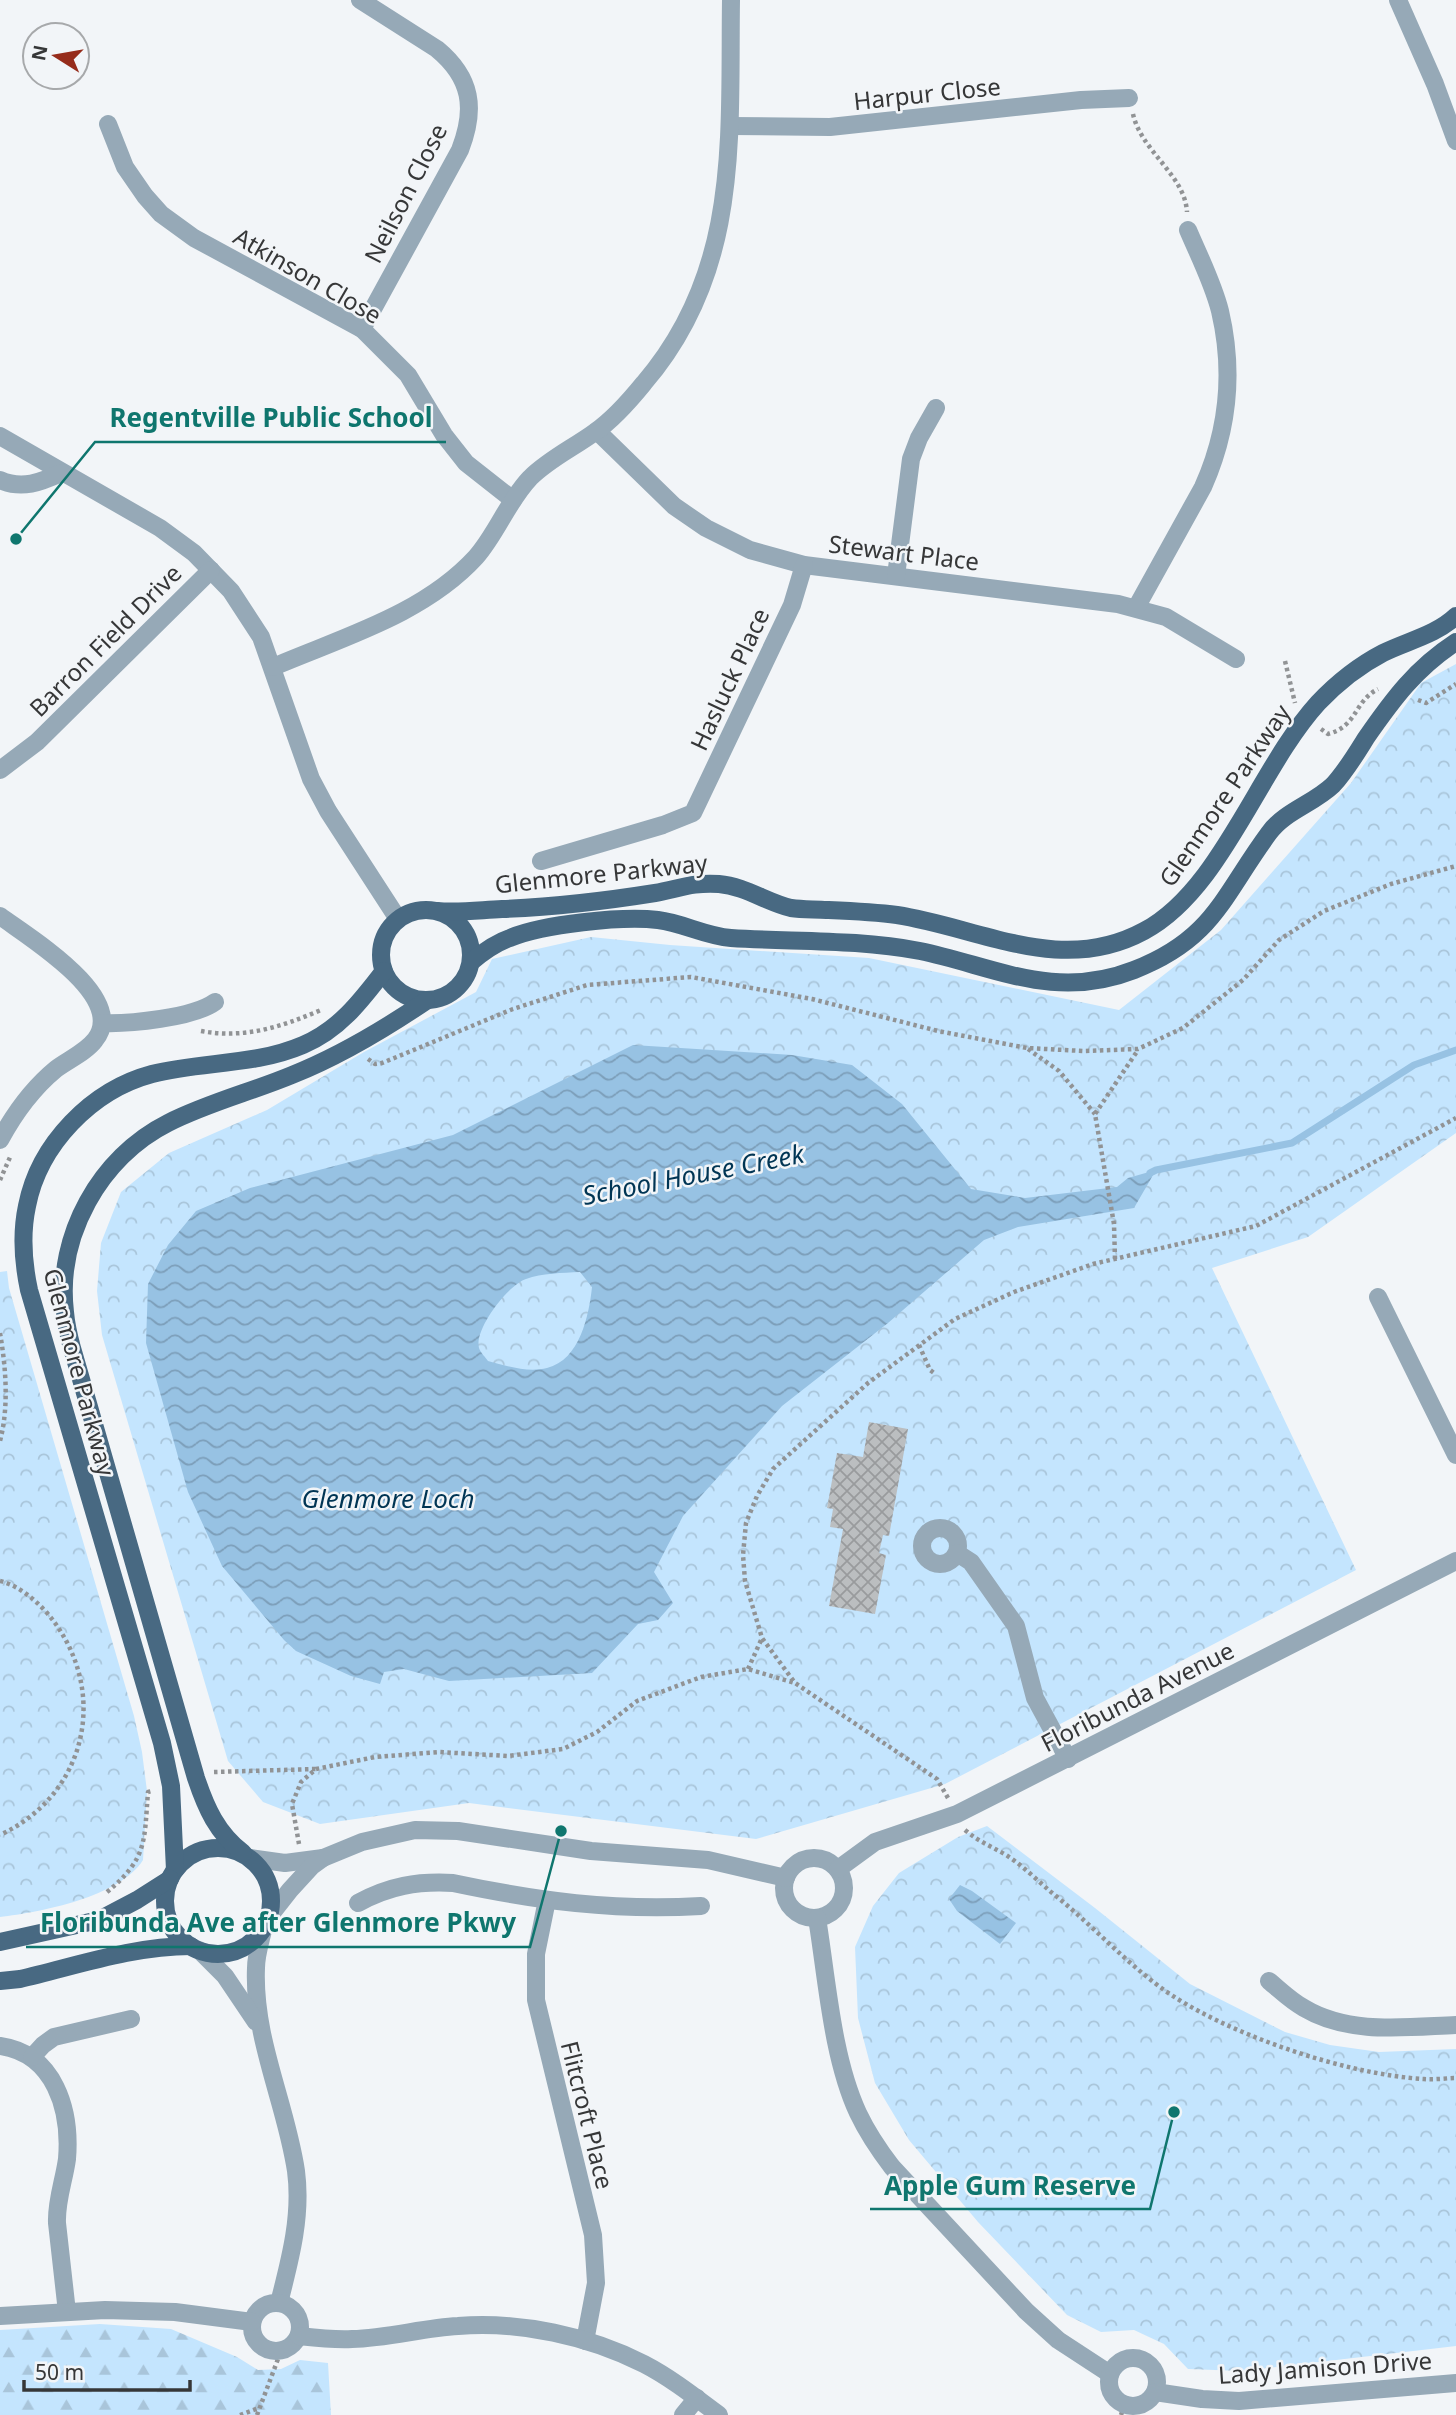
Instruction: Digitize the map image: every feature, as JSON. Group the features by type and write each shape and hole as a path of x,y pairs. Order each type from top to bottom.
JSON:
{"main road":[{"name":"Glenmore Parkway","path":"437,911 462,913 534,908 658,893 683,886 714,884 737,887 788,907 869,911 922,919 1040,950 1068,951 1107,945 1142,933 1169,915 1183,901 1220,852 1284,747 1306,717 1334,687 1357,668 1448,623 1456,615"},
{"name":"Glenmore Parkway","path":"471,962 512,936 595,922 638,919 675,923 717,937 842,941 895,947 946,957 1029,980 1065,982 1114,976 1134,970 1168,953 1198,933 1222,905 1269,833 1285,817 1335,783 1398,693 1413,676 1456,642"},
{"path":"422,910 437,911 452,918 464,931 470,946 471,962 466,977 456,989 441,998 426,1001 410,998 397,990 387,979 381,948 386,933 398,919 422,910"},
{"name":"Glenmore Parkway","path":"173,1874 172,1786 162,1743 29,1290 23,1242 27,1206 40,1168 50,1150 71,1122 99,1099 125,1084 166,1070 229,1064 292,1049 317,1038 344,1020 384,971"},
{"name":"Glenmore Parkway","path":"247,1856 227,1841 216,1826 196,1778 72,1349 65,1312 64,1285 68,1258 79,1219 89,1199 120,1158 155,1130 202,1108 293,1075 360,1044 426,1001"},
{"path":"0,1942 99,1920 137,1900 173,1874 186,1859 206,1849 229,1849 247,1856 262,1870 269,1885 271,1902 266,1922 255,1938 236,1950 214,1953 195,1948 166,1946 0,1981"},
{"path":"173,1874 166,1894 168,1916 179,1936 195,1948"}],"street":[{"name":"Neilson Close","path":"360,0 448,58 463,80 469,106 466,134 460,150 362,329"},
{"path":"273,667 404,611 457,576 478,554 513,500 539,471 597,431 643,384 661,361 694,301 712,254 723,211 730,126 732,0"},
{"path":"1398,0 1435,84 1456,141"},
{"name":"Harpur Close","path":"730,126 843,126 1081,100 1129,98"},
{"name":"Atkinson Close","path":"108,124 125,167 137,186 170,222 194,238 362,329 408,374 444,435 466,463 513,500"},
{"path":"1136,608 1203,487 1224,421 1228,374 1222,320 1212,287 1188,230"},
{"path":"896,576 911,459 936,408"},
{"name":"Stewart Place","path":"597,431 658,492 706,528 750,550 804,565 1136,608 1178,623 1236,659"},
{"path":"0,436 160,528 194,553 211,570 248,615 273,667 311,779 328,811 398,919"},
{"path":"0,480 24,485 61,473"},
{"name":"Hasluck Place","path":"541,861 663,825 693,813 792,605 804,565"},
{"name":"Barron Field Drive","path":"0,770 37,742 211,570"},
{"path":"0,916 81,979 99,1007 102,1023 97,1039 46,1079 23,1104 8,1143"},
{"path":"102,1023 125,1024 209,1007 215,1002"},
{"path":"1378,1297 1456,1455"},
{"path":"91,1505 115,1497"},
{"path":"957,1553 971,1562 1016,1626 1035,1698 1068,1759"},
{"name":"Floribunda Avenue","path":"838,1869 875,1842 957,1814 1456,1561"},
{"path":"247,1856 285,1863 302,1862 323,1858 362,1842 395,1833 446,1830 591,1852 708,1860 786,1878"},
{"path":"279,2303 293,2248 296,2173 260,2028 256,1967 266,1922 290,1890 323,1858"},
{"path":"823,1858 838,1869 845,1886 840,1904 827,1916 817,1918 801,1915 788,1903 785,1895 786,1878 796,1863 804,1859 823,1858"},
{"path":"358,1903 379,1891 422,1882 453,1883 547,1900 629,1908 701,1906"},
{"name":"Flitcroft Place","path":"547,1900 537,1954 536,2000 593,2235 596,2283 585,2341"},
{"path":"817,1918 838,2052 858,2113 879,2150 1026,2311 1058,2340 1110,2374"},
{"path":"195,1948 225,1976 260,2028"},
{"path":"1269,1981 1301,2007 1344,2023 1393,2027 1456,2025"},
{"path":"32,2057 54,2037 131,2020"},
{"path":"0,2046 20,2050 45,2068 62,2099 67,2149 57,2216 67,2312"},
{"path":"265,2305 287,2305 300,2322 299,2336 292,2346 273,2352 259,2345 252,2330 252,2322 259,2309 265,2305"},
{"path":"0,2316 104,2310 175,2312 252,2322"},
{"path":"299,2336 354,2339 478,2325 531,2330 585,2341 643,2364 719,2415"},
{"path":"1135,2358 1142,2360 1149,2364 1157,2377 1155,2392 1151,2399 1139,2406 1123,2410 1112,2396 1108,2381 1110,2374 1120,2362 1135,2358"},
{"name":"Lady Jamison Drive","path":"1155,2392 1239,2401 1456,2383"},
{"path":"683,2415 697,2398"}],"path":[{"path":"1129,98 1140,135 1180,188 1186,202 1188,230"},
{"path":"1285,661 1294,702 1306,717 1328,734 1342,730 1370,693 1383,686 1426,703 1456,684"},
{"path":"360,1044 372,1063 379,1064 513,1009 587,985 691,977 812,999 938,1031 1027,1048 1083,1051 1138,1049 1182,1028 1243,980 1279,940 1324,911 1391,884 1456,866"},
{"path":"195,1030 219,1034 252,1033 283,1026 338,1003 344,1020"},
{"path":"1027,1048 1059,1072 1095,1114 1108,1178 1115,1259"},
{"path":"1095,1114 1138,1049"},
{"path":"795,1683 762,1638 745,1581 743,1555 746,1522 773,1469 868,1383 955,1319 1014,1292 1093,1264 1256,1226 1456,1118"},
{"path":"0,1180 8,1143"},
{"path":"0,1333 5,1387 0,1441"},
{"path":"919,1345 930,1370 934,1373"},
{"path":"0,1581 29,1596 49,1615 65,1637 77,1662 83,1689 84,1716 80,1743 70,1769 56,1793 37,1813 15,1829 0,1835"},
{"path":"748,1669 762,1638"},
{"path":"196,1778 216,1771 316,1769 388,1756 439,1752 508,1756 563,1749 597,1732 637,1701 701,1677 748,1669 795,1683 937,1779 963,1829 982,1843 1006,1855 1080,1915 1127,1960 1162,1988 1203,2012 1282,2047 1331,2061 1371,2071 1424,2079 1456,2078"},
{"path":"302,1862 292,1804 301,1782 316,1769"},
{"path":"96,1900 127,1875 143,1848 148,1792 172,1786"},
{"path":"257,2415 281,2351"},
{"path":"240,2415 259,2408"}],"green space":[{"path":"1456,664 1456,1133 1308,1237 1212,1268 1356,1570 945,1784 756,1839 469,1803 320,1824 263,1802 228,1761 102,1335 97,1291 101,1243 121,1192 169,1153 267,1110 364,1052 476,992 492,959 591,937 869,958 1119,1010 1221,930 1351,783 1421,683"},
{"path":"7,1271 9,1288 134,1716 147,1791 143,1860 132,1873 98,1893 57,1907 0,1917 0,1272"},
{"path":"987,1826 1190,1984 1285,2032 1330,2045 1379,2052 1456,2049 1456,2346 1241,2371 1188,2369 1164,2344 1134,2330 1101,2332 1067,2315 978,2222 909,2140 875,2083 858,2018 855,1947 873,1906 899,1873 958,1837"},
{"path":"100,2324 171,2329 237,2357 258,2370 281,2369 300,2360 328,2363 331,2415 0,2415 0,2330"}],"water":[{"name":"Glenmore Loch","path":"633,1045 792,1055 852,1065 902,1104 971,1189 1025,1198 1117,1187 1128,1178 1156,1170 1134,1208 1018,1227 984,1240 888,1323 782,1406 683,1516 654,1572 673,1603 658,1620 638,1624 592,1673 449,1681 404,1669 384,1672 380,1684 351,1676 296,1651 222,1566 188,1492 146,1343 148,1284 168,1245 196,1211 250,1188 453,1135","holes":["580,1272 592,1287 581,1335 568,1356 558,1363 540,1369 518,1368 488,1361 479,1348 479,1340 487,1319 502,1298 526,1279"]},
{"path":"960,1885 1016,1923 1000,1944 957,1911 949,1899"}],"building":[{"path":"869,1422 908,1429 889,1536 883,1535 879,1553 886,1555 875,1614 829,1606 843,1529 830,1527 833,1509 827,1508 837,1453 863,1457"}],"waterway":[{"name":"School House Creek","path":"1150,1173 1292,1143 1414,1065 1456,1050"}],"place":[{"name":"Regentville Public School","path":"16,539"},
{"name":"Floribunda Ave after Glenmore Pkwy","path":"561,1831"},
{"name":"Apple Gum Reserve","path":"1174,2112"}]}
